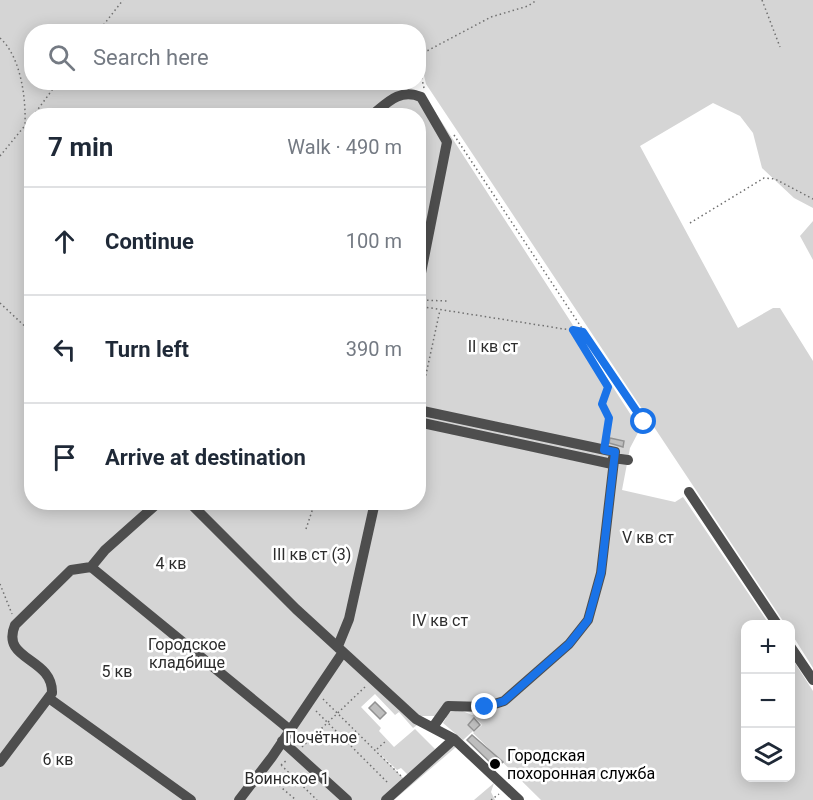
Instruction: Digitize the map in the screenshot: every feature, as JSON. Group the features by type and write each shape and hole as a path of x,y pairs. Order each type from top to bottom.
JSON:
{"street":[{"path":"380,108 395,95 421,97 450,138 426,250"},
{"path":"426,412 615,452 601,573 588,620 569,644 504,701 485,707 448,706 433,727"},
{"path":"426,424 613,461 628,460"},
{"path":"689,492 774,620"},
{"path":"0,762 50,699 52,686 43,668 23,657 12,644 10,634 15,625 70,570 91,567 105,550 150,510"},
{"path":"197,510 340,649 416,718 454,739 519,800"},
{"path":"244,798 273,757 289,729 309,703 340,649 373,510"},
{"path":"91,567 289,729"},
{"path":"795,653 813,680"},
{"path":"50,699 191,800"},
{"path":"386,800 454,739"},
{"path":"282,741 347,800"}],"path":[{"path":"104,24 123,0"},
{"path":"426,52 491,17 537,0"},
{"path":"762,0 780,47"},
{"path":"0,38 9,45 23,89 26,108"},
{"path":"38,108 52,90"},
{"path":"0,156 24,126"},
{"path":"450,138 644,422"},
{"path":"690,223 764,178 775,179 813,199"},
{"path":"426,300 447,301"},
{"path":"0,303 24,326"},
{"path":"426,307 583,332"},
{"path":"426,375 441,310"},
{"path":"573,330 608,387 602,404 609,418 604,450"},
{"path":"306,529 312,510"},
{"path":"0,584 15,625"},
{"path":"296,752 373,679"},
{"path":"316,692 406,782"},
{"path":"309,703 396,791"},
{"path":"375,750 387,740"},
{"path":"273,757 317,800"},
{"path":"262,771 296,800"},
{"path":"498,795 503,800"}],"green space":[{"path":"0,0 813,0 813,208 794,198 762,168 753,133 740,116 713,103 640,146 738,328 773,308 780,308 813,361 813,668 795,639 795,620 782,620 426,84 426,24 24,24 24,90 416,90 423,93 640,429 630,448 622,490 675,502 683,497 766,620 741,620 741,782 795,782 795,663 813,691 813,800 541,800 473,733 482,725 475,718 467,725 473,731 463,740 443,723 446,718 443,714 460,710 472,715 483,713 499,702 470,703 435,716 418,716 417,725 413,728 399,712 395,715 375,694 361,707 381,728 379,731 394,747 415,729 435,749 409,776 401,768 397,770 376,750 408,783 455,745 456,747 394,800 0,800"},
{"path":"813,221 813,260 800,236"},
{"path":"494,783 491,792 495,800 474,800"}],"building":[{"path":"610,438 624,441 623,447 609,443"},
{"path":"375,702 386,713 380,719 369,708"},
{"path":"474,718 480,725 474,731 468,725"},
{"path":"472,735 503,762 496,768 467,740"}],"place":[{"name":"Городская похоронная служба","path":"495,764"}],"route":[{"path":"485,707 504,701 569,644 588,620 601,573 615,452 604,450 609,418 602,404 608,393 608,387 573,330 583,332 644,422"}],"park label":[{"name":"II кв ст","path":"493,346"},
{"name":"V кв ст","path":"648,537"},
{"name":"III кв ст (3)","path":"312,554"},
{"name":"4 кв","path":"171,563"},
{"name":"IV кв ст","path":"440,620"},
{"name":"Городское кладбище","path":"187,653"},
{"name":"5 кв","path":"117,671"},
{"name":"Почётное","path":"321,737"},
{"name":"6 кв","path":"58,759"},
{"name":"Воинское 1","path":"287,778"}]}
